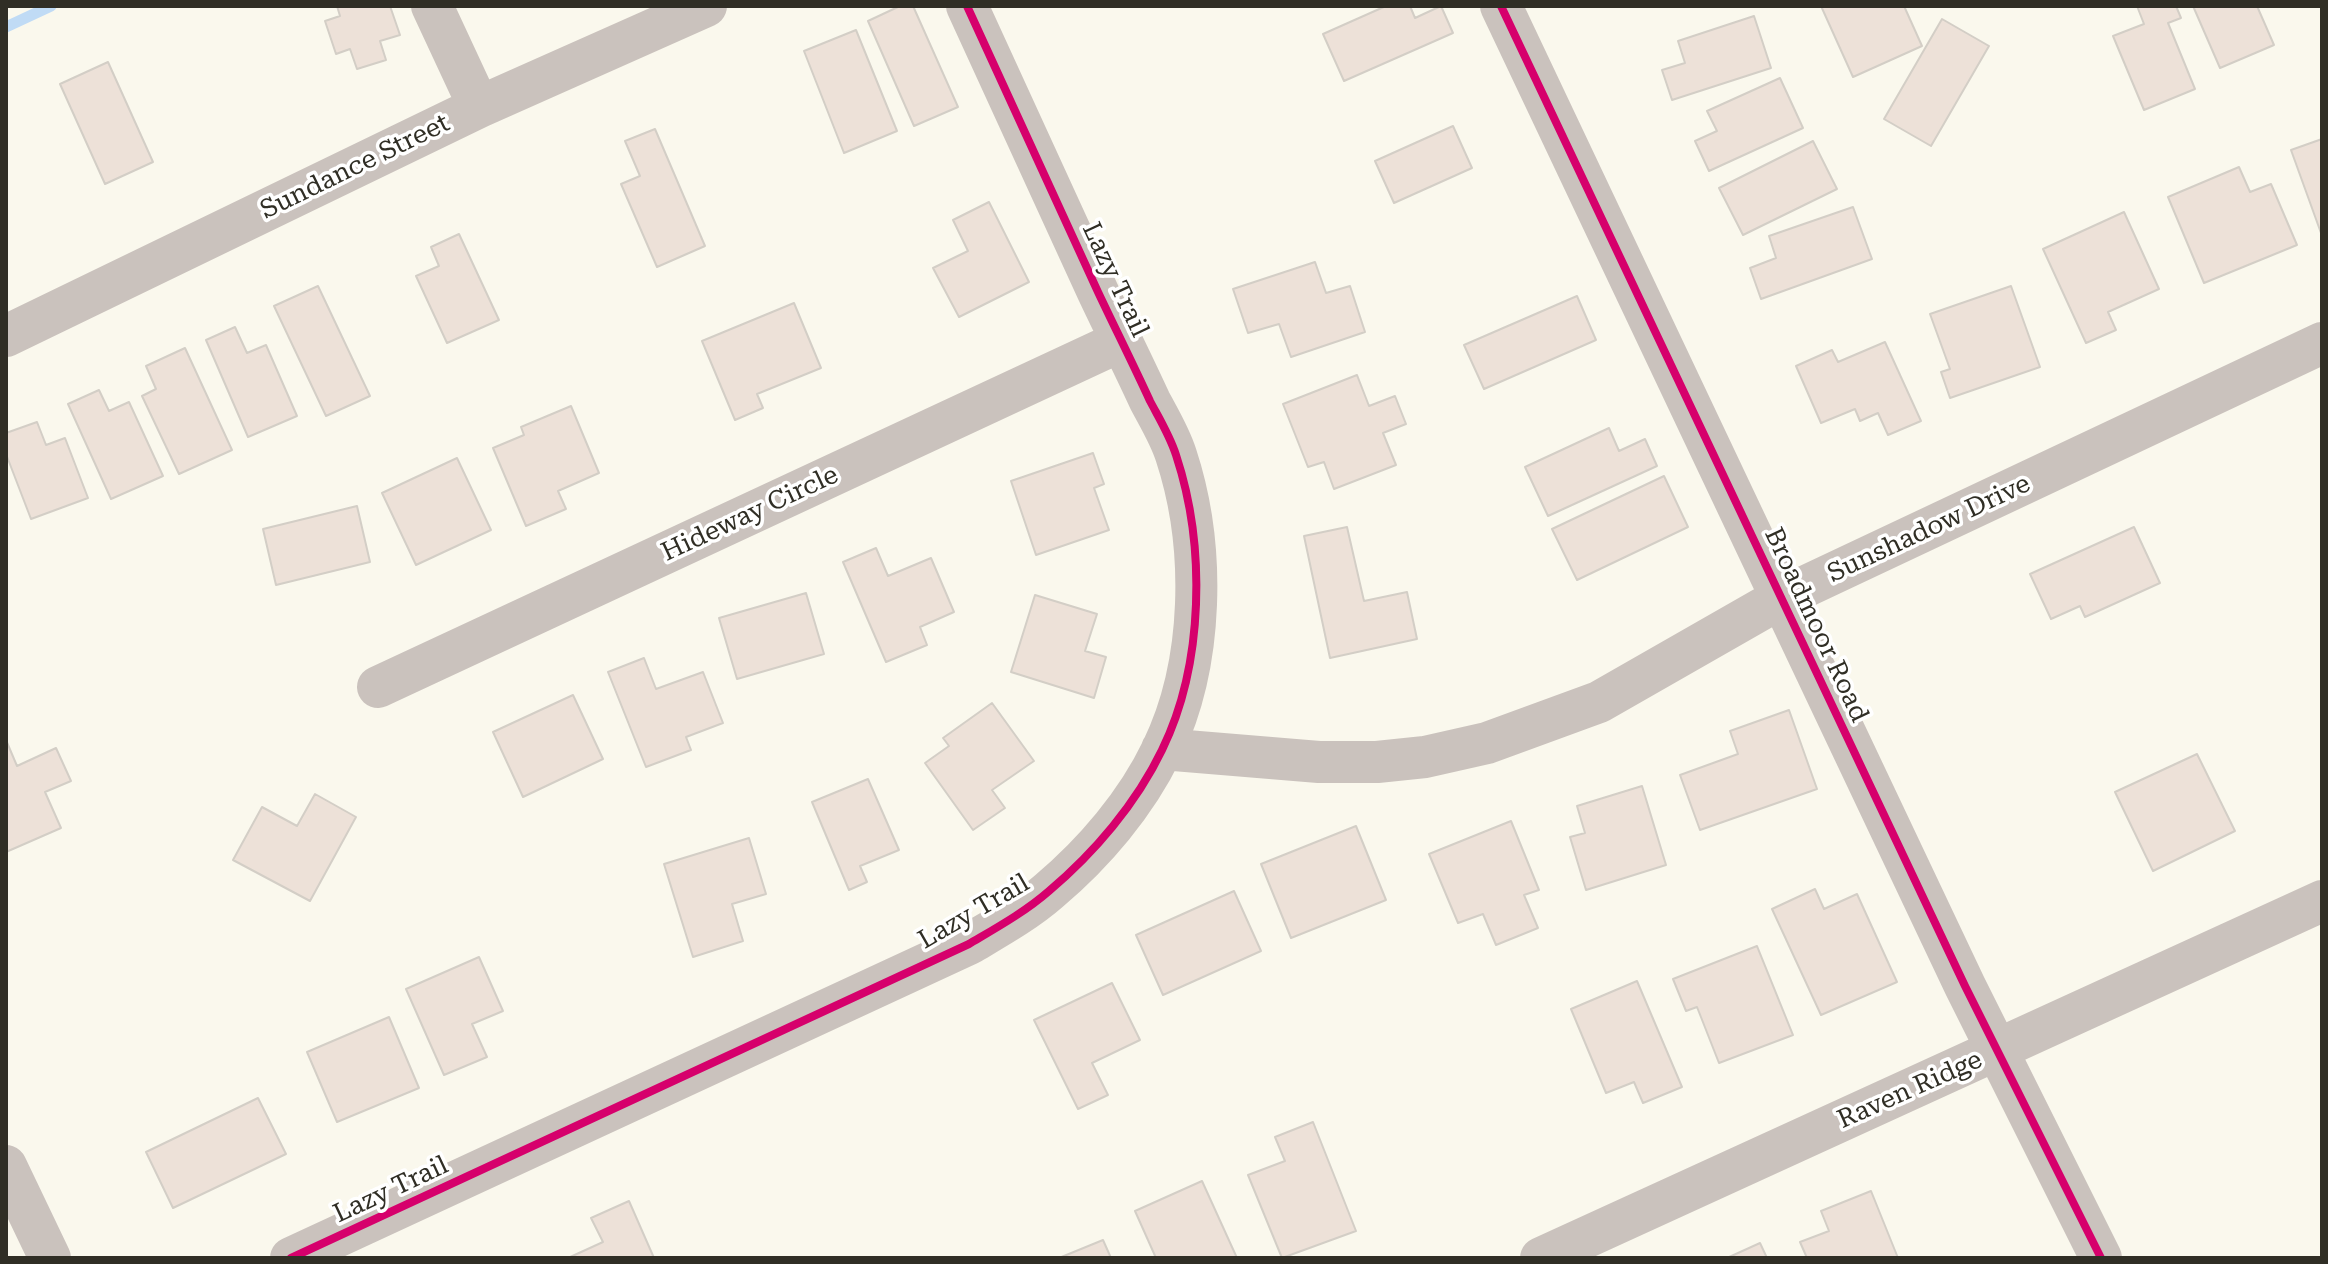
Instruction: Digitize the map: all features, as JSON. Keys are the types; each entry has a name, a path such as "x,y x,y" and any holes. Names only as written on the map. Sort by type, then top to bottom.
{"street":[{"path":"432,6 479,107"},
{"name":"Sundance Street","path":"6,336 479,107 706,6"},
{"name":"Lazy Trail","path":"291,1258 969,944 1012,919 1048,892 1086,857 1116,822 1162,749 1189,667 1196,603 1191,512 1175,452 967,6"},
{"name":"Broadmoor Road","path":"1501,6 1781,598 2101,1258"},
{"name":"Hideway Circle","path":"378,687 1121,341"},
{"name":"Sunshadow Drive","path":"1162,749 1319,762 1377,762 1425,757 1487,743 1599,702 1781,598 2322,343"},
{"name":"Raven Ridge","path":"1541,1258 2322,901"},
{"path":"6,1166 50,1258"}],"building":[{"path":"337,6 390,6 400,35 380,41 386,60 357,69 350,49 336,54 325,21 340,16"},
{"path":"900,6 913,6 958,107 914,126 868,21"},
{"path":"1386,6 1410,6 1415,18 1441,6 1453,33 1344,81 1323,34"},
{"path":"1821,6 1904,6 1922,46 1853,77"},
{"path":"2137,6 2176,6 2181,18 2168,23 2195,89 2144,110 2113,36 2144,24"},
{"path":"2193,6 2257,6 2274,45 2220,68"},
{"path":"1754,16 1771,68 1672,100 1662,70 1685,63 1678,41"},
{"path":"1942,19 1989,46 1931,146 1884,119"},
{"path":"856,30 897,131 844,153 804,51"},
{"path":"108,62 153,162 105,184 60,84"},
{"path":"1780,78 1803,128 1709,171 1695,141 1717,131 1707,111"},
{"path":"1453,126 1472,168 1394,203 1375,161"},
{"path":"655,129 705,246 657,267 621,184 640,176 625,141"},
{"path":"2322,139 2322,233 2321,233 2291,150"},
{"path":"1813,141 1837,189 1743,235 1719,188"},
{"path":"2239,167 2250,192 2271,184 2297,245 2204,283 2168,197"},
{"path":"989,202 1029,282 959,317 933,268 968,251 953,220"},
{"path":"1853,207 1872,259 1761,299 1750,268 1776,258 1769,236"},
{"path":"2124,212 2159,289 2108,312 2116,330 2086,343 2043,249"},
{"path":"459,234 499,320 447,343 416,276 439,266 431,247"},
{"path":"1315,262 1326,293 1350,286 1365,332 1291,357 1279,324 1248,333 1233,289"},
{"path":"318,286 370,396 326,416 274,306"},
{"path":"2011,286 2040,367 1950,398 1941,372 1950,369 1930,314"},
{"path":"1577,296 1596,340 1484,389 1464,345"},
{"path":"794,303 821,368 757,394 763,408 735,420 702,341"},
{"path":"235,327 247,353 266,345 297,416 248,437 206,340"},
{"path":"1885,342 1921,421 1888,435 1878,413 1860,421 1855,409 1821,423 1796,366 1832,350 1838,362"},
{"path":"185,348 232,450 179,474 142,396 156,389 146,366"},
{"path":"1357,375 1369,406 1395,396 1406,424 1383,433 1396,465 1334,489 1324,462 1308,467 1283,404"},
{"path":"99,390 109,411 129,402 163,476 111,499 68,404"},
{"path":"571,406 599,473 558,491 566,509 526,526 493,448 524,435 521,427"},
{"path":"37,422 46,445 65,438 88,498 31,519 6,454 6,433"},
{"path":"1609,428 1619,451 1645,439 1657,466 1548,516 1525,467"},
{"path":"1093,453 1104,484 1094,488 1109,530 1036,555 1011,481"},
{"path":"457,458 491,530 416,565 382,493"},
{"path":"1664,476 1688,527 1577,580 1552,529"},
{"path":"357,506 370,562 276,585 263,529"},
{"path":"1347,527 1364,601 1407,592 1417,639 1330,658 1304,536"},
{"path":"2134,527 2160,583 2085,617 2080,606 2051,619 2030,574"},
{"path":"876,548 888,576 931,558 954,612 920,627 927,645 886,662 843,562"},
{"path":"806,593 824,654 737,679 719,618"},
{"path":"1035,595 1097,614 1085,651 1106,657 1094,698 1011,672"},
{"path":"644,658 656,689 703,672 723,723 686,737 691,750 646,767 608,672"},
{"path":"573,695 603,759 523,797 493,732"},
{"path":"992,703 1034,761 992,790 1005,808 973,830 925,763 949,746 943,738"},
{"path":"1789,710 1817,789 1700,830 1680,775 1738,754 1730,731"},
{"path":"6,740 17,766 56,748 71,781 45,792 61,828 6,852"},
{"path":"2197,754 2235,831 2153,871 2115,792"},
{"path":"868,779 899,850 860,866 867,882 849,890 812,802"},
{"path":"1642,786 1666,865 1586,890 1570,837 1585,833 1577,806"},
{"path":"315,794 356,817 310,901 233,860 262,807 297,826"},
{"path":"1511,821 1539,890 1524,895 1538,928 1496,945 1483,914 1458,923 1429,854"},
{"path":"1356,826 1386,900 1291,938 1261,864"},
{"path":"749,838 766,894 732,904 743,941 693,957 664,864"},
{"path":"1815,889 1824,909 1857,894 1897,982 1821,1015 1772,909"},
{"path":"1234,891 1261,951 1163,995 1136,935"},
{"path":"1757,946 1793,1035 1719,1063 1697,1007 1686,1011 1673,979"},
{"path":"479,957 503,1011 472,1024 487,1057 444,1075 406,989"},
{"path":"1637,981 1682,1087 1643,1103 1634,1082 1606,1093 1571,1009"},
{"path":"1112,983 1140,1040 1092,1063 1108,1095 1078,1109 1034,1020"},
{"path":"389,1017 419,1088 337,1122 307,1052"},
{"path":"258,1098 286,1154 173,1208 146,1152"},
{"path":"1313,1122 1356,1231 1282,1258 1248,1175 1285,1161 1275,1137"},
{"path":"1202,1181 1237,1258 1156,1258 1135,1211"},
{"path":"1871,1191 1898,1258 1807,1258 1800,1242 1829,1231 1821,1211"},
{"path":"629,1201 654,1258 568,1258 603,1242 591,1218"},
{"path":"1103,1240 1111,1258 1059,1258"},
{"path":"1760,1243 1767,1258 1727,1258"}],"waterway":[{"path":"6,27 51,6"}],"cycle path":[{"path":"291,1258 969,944 1030,906 1066,876 1113,826 1152,770 1176,716 1193,643 1196,566 1186,490 1171,441 1098,292 967,6"},
{"path":"1501,6 1965,986 2101,1258"}]}
